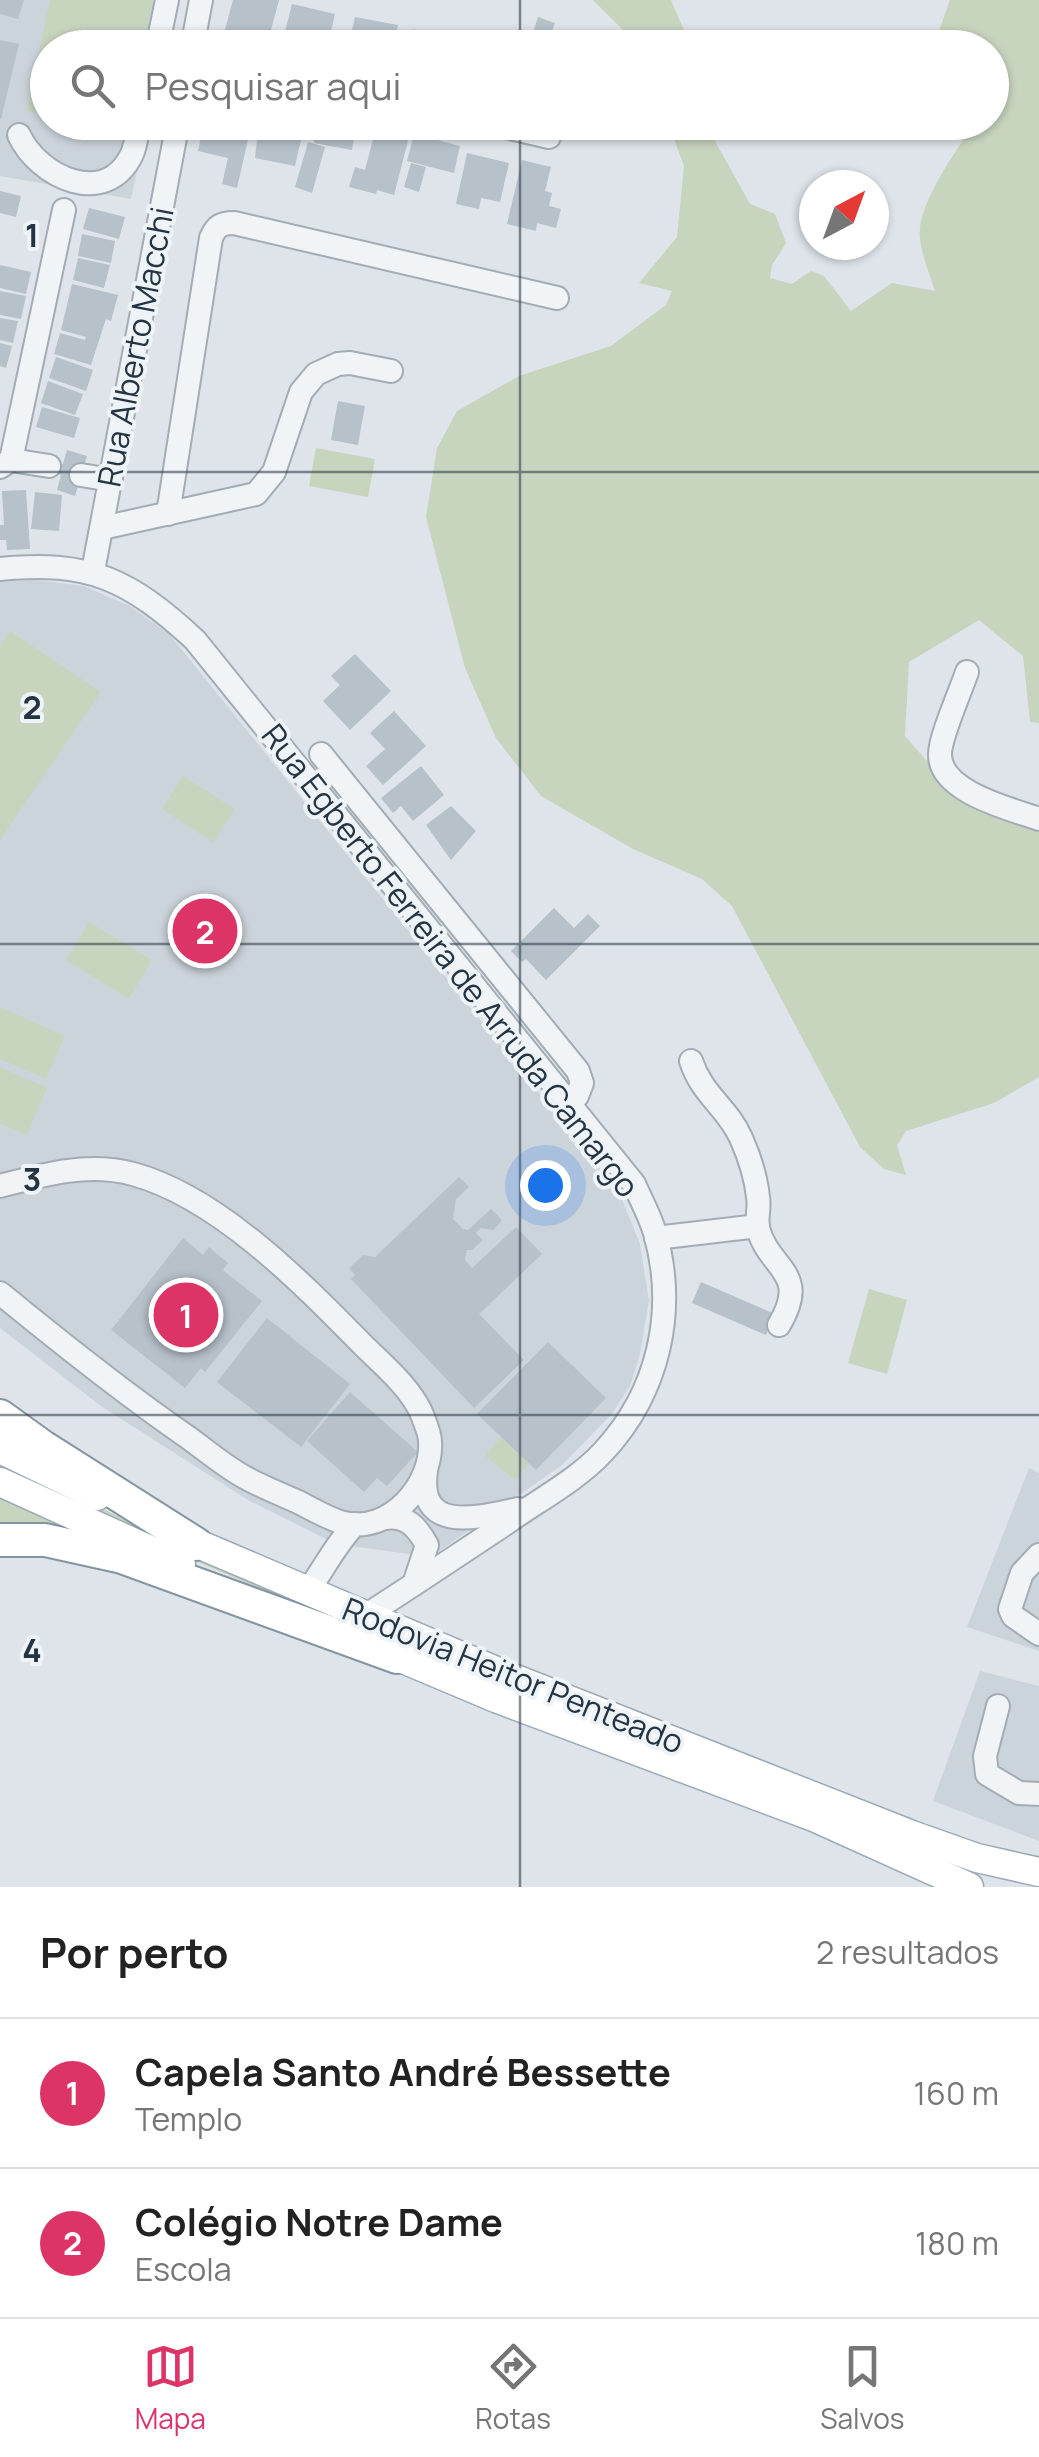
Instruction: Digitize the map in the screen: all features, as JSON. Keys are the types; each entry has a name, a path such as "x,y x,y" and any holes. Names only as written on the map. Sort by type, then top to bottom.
{"highway":[{"path":"0,1416 196,1544"},
{"path":"0,1540 45,1540 122,1557 397,1656"}],"main road":[{"name":"Rodovia Heitor Penteado","path":"0,1448 196,1544 508,1676 912,1835 977,1858 1039,1872"},
{"name":"Rodovia Heitor Penteado","path":"0,1482 498,1699 816,1818 969,1887"}],"street":[{"path":"161,30 167,0"},
{"path":"195,30 201,0"},
{"path":"19,135 28,154 46,169 62,179 85,183 116,174 132,155 136,140"},
{"name":"Rua Alberto Macchi","path":"92,571 175,140"},
{"path":"49,466 6,464 64,210"},
{"path":"168,514 211,238 224,223 557,298"},
{"path":"102,528 246,498 264,488 274,472 301,392 316,374 350,363 391,371"},
{"path":"81,475 111,480"},
{"name":"Rua Egberto Ferreira de Arruda Camargo","path":"0,569 52,566 92,571 123,584 160,607 195,640 634,1184 656,1238 665,1281 666,1314 646,1386 627,1424 600,1454 530,1506 365,1616"},
{"path":"967,672 940,754 945,770 966,792 1039,819"},
{"path":"321,754 578,1071 582,1083 569,1104"},
{"path":"691,1061 703,1090 742,1138 759,1199 758,1226 788,1280 791,1297 779,1326"},
{"path":"0,1186 64,1170 95,1168 134,1174 168,1188 227,1224 283,1266 403,1384 420,1411 430,1440 424,1489 429,1503 441,1514 474,1517 530,1506"},
{"path":"656,1238 758,1226"},
{"path":"0,1293 116,1387 246,1478 342,1522 368,1526 385,1518 402,1506 426,1468"},
{"path":"385,1518 397,1516 409,1522 427,1546 414,1585"},
{"path":"306,1592 329,1563 336,1544 355,1524"},
{"path":"1039,1555 1022,1573 1010,1609 1039,1634"},
{"path":"998,1706 985,1756 987,1774 1019,1792 1039,1794"}],"shaded area":[{"path":"0,0 173,0 167,30 30,30 30,140 143,140 131,199 0,176"},
{"path":"36,580 84,586 130,606 170,635 619,1192 640,1244 649,1301 630,1386 611,1415 562,1465 431,1557 336,1544 248,1500 101,1406 0,1328 0,582"},
{"path":"1029,1468 1039,1473 1039,1651 967,1627"},
{"path":"980,1671 1039,1686 1039,1841 933,1801"}],"green space":[{"path":"50,0 153,0 147,30 44,30"},
{"path":"593,0 671,0 684,30 623,30"},
{"path":"950,0 1039,0 1039,723 1030,722 1023,656 979,620 909,662 905,736 938,774 1039,830 1039,1077 994,1103 906,1131 897,1145 906,1175 884,1169 860,1147 732,906 702,879 633,849 541,796 496,738 465,668 426,517 437,448 457,411 519,376 611,346 666,305 672,291 639,283 677,237 684,166 674,140 714,140 750,204 775,214 786,243 772,265 770,278 792,284 811,271 824,276 851,311 892,283 935,291 921,244 920,228 927,203 964,140 1009,140 1009,30 939,30"},
{"path":"316,448 375,459 368,497 309,486"},
{"path":"10,631 101,692 0,840 0,646"},
{"path":"183,776 235,809 213,842 162,809"},
{"path":"89,922 152,960 129,999 66,960"},
{"path":"0,1007 65,1036 46,1079 0,1059"},
{"path":"0,1067 47,1088 27,1135 0,1124"},
{"path":"869,1289 907,1300 887,1374 848,1363"},
{"path":"553,1376 582,1401 515,1480 485,1456"},
{"path":"0,1458 152,1533 323,1609 321,1615 205,1565 0,1467"},
{"path":"0,1496 75,1530 0,1531"}],"building":[{"path":"0,0 24,0 18,19 0,14"},
{"path":"233,0 279,0 271,30 225,30"},
{"path":"292,4 335,14 331,30 286,30"},
{"path":"355,17 398,25 397,30 352,30"},
{"path":"538,17 555,23 552,30 534,30"},
{"path":"0,40 19,44 1,119 0,119"},
{"path":"200,140 248,140 237,188 222,184 228,158 198,151"},
{"path":"257,140 301,140 295,166 255,158"},
{"path":"314,140 354,140 352,150 314,143"},
{"path":"373,140 408,140 394,195 349,187 355,167 365,170"},
{"path":"412,140 437,140 460,146 454,173 407,161"},
{"path":"308,142 325,147 312,193 295,187"},
{"path":"467,153 509,163 500,202 481,198 479,209 456,204"},
{"path":"522,160 551,167 545,191 552,193 549,206 561,209 556,228 537,223 536,231 507,224"},
{"path":"411,163 426,167 419,192 404,187"},
{"path":"0,191 21,196 16,217 0,213"},
{"path":"89,208 125,217 119,239 83,229"},
{"path":"82,234 115,241 111,263 78,256"},
{"path":"78,258 110,265 104,288 73,280"},
{"path":"0,265 31,272 26,294 0,288"},
{"path":"72,284 118,295 91,365 54,354 60,333 85,340 86,337 61,330"},
{"path":"0,291 26,296 21,319 0,315"},
{"path":"0,318 18,321 13,343 0,340"},
{"path":"0,343 12,346 6,368 0,366"},
{"path":"56,357 93,370 86,391 49,378"},
{"path":"48,381 83,394 75,415 41,403"},
{"path":"338,401 365,406 358,445 331,440"},
{"path":"42,407 80,418 74,438 36,427"},
{"path":"67,450 87,456 75,496 57,490 61,475 47,472 51,461 63,464"},
{"path":"26,490 30,549 7,550 6,540 0,540 0,525 4,525 2,491"},
{"path":"35,492 62,495 59,531 31,529"},
{"path":"355,654 391,691 350,730 323,701 340,685 331,676"},
{"path":"394,711 426,746 383,785 366,766 385,749 370,733"},
{"path":"421,766 444,795 413,821 401,806 393,813 381,798"},
{"path":"451,806 476,831 451,860 426,825"},
{"path":"554,908 574,928 588,914 600,926 546,980 526,959 522,962 511,951"},
{"path":"459,1177 469,1187 456,1199 453,1219 463,1229 468,1230 491,1209 502,1220 494,1230 481,1228 476,1233 483,1240 467,1250 465,1260 472,1268 516,1227 542,1254 479,1314 524,1360 474,1408 351,1279 355,1275 349,1268 363,1255 375,1257"},
{"path":"183,1238 203,1255 209,1247 228,1263 223,1270 262,1301 205,1372 201,1368 185,1388 111,1330"},
{"path":"701,1282 775,1314 766,1335 692,1303"},
{"path":"267,1318 350,1384 301,1447 217,1382"},
{"path":"548,1342 606,1398 536,1470 477,1414"},
{"path":"350,1392 418,1452 387,1486 377,1478 364,1492 307,1441"}],"place":[{"name":"Colégio Notre Dame","path":"205,931"},
{"name":"Capela Santo André Bessette","path":"186,1315"}]}
